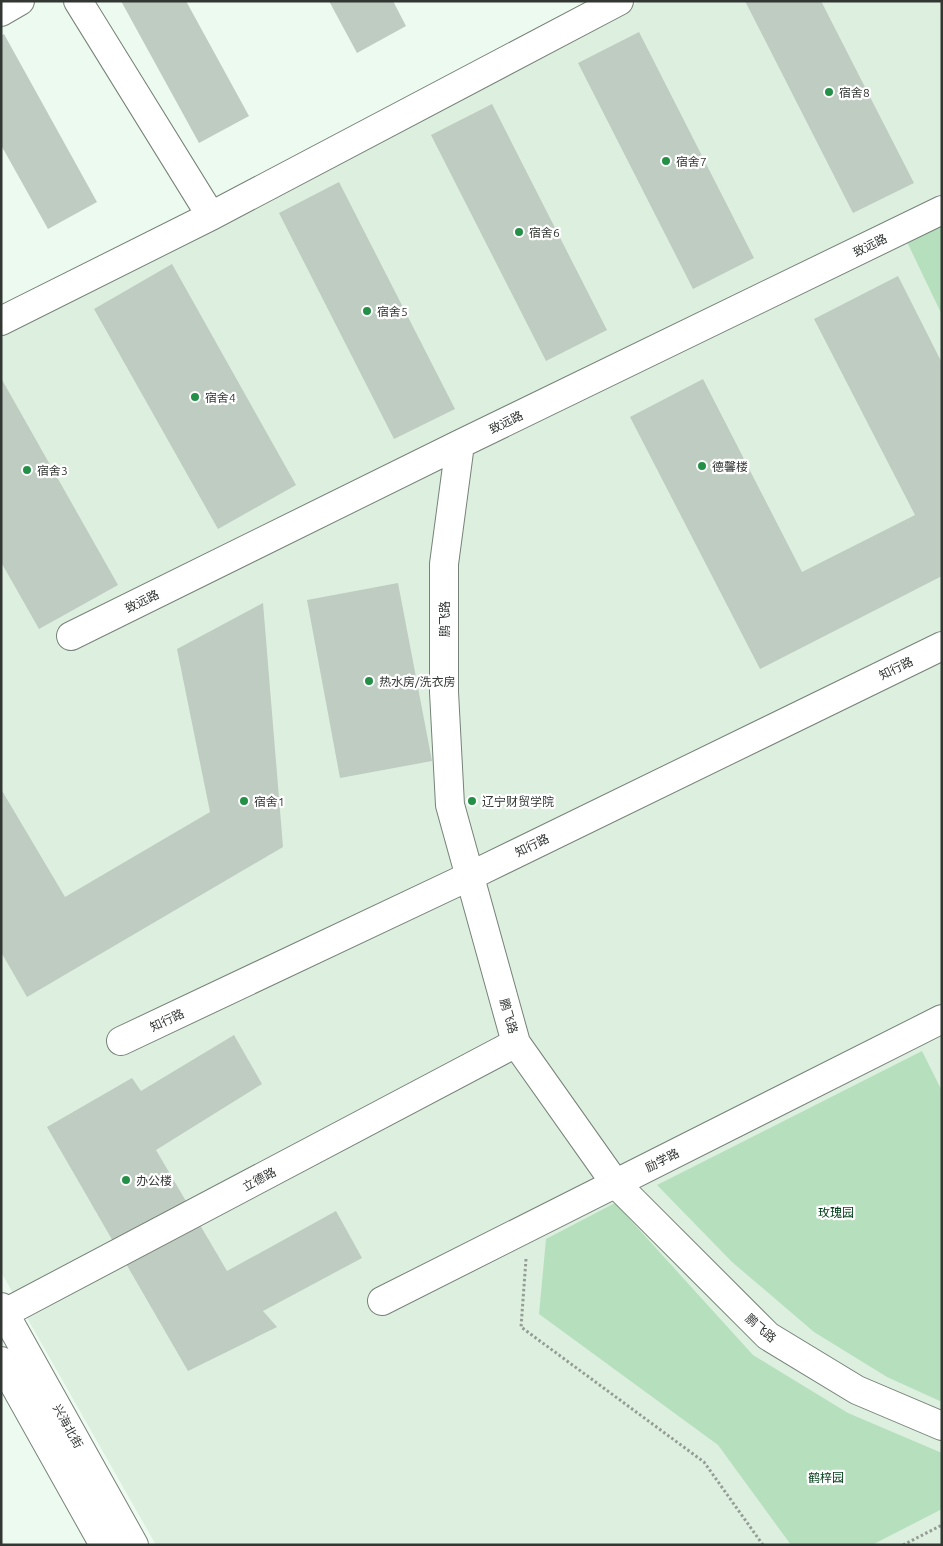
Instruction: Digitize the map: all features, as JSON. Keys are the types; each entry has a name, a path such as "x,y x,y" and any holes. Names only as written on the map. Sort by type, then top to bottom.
{"street":[{"path":"1,12 20,1"},
{"path":"78,1 211,216"},
{"path":"1,321 211,216 619,1"},
{"name":"致远路","path":"71,636 460,444 942,210"},
{"name":"鹏飞路","path":"460,444 444,564 444,692 450,805 516,1042 615,1183 768,1336 857,1390 942,1426"},
{"name":"知行路","path":"121,1042 470,876 942,646"},
{"name":"励学路","path":"382,1301 942,1019"},
{"name":"立德路","path":"2,1312 516,1042"},
{"name":"兴海北街","path":"2,1312 134,1545"},
{"path":"1,1361 104,1545"}],"path":[{"path":"529,1227 521,1327 704,1462 763,1545"},
{"path":"903,1545 942,1525"}],"shaded area":[{"name":"辽宁财贸学院","path":"641,1 942,1 942,1545 156,1545 1,1272 1,329"}],"green space":[{"path":"942,224 942,315 907,242"},
{"name":"玫瑰园","path":"922,1051 942,1091 942,1402 887,1377 814,1332 732,1262 657,1185"},
{"name":"鹤梓园","path":"615,1203 753,1355 848,1413 942,1453 942,1509 872,1545 791,1545 718,1445 539,1314 546,1239"}],"building":[{"path":"121,1 186,1 249,116 199,143"},
{"path":"329,1 393,1 406,26 357,53"},
{"name":"宿舍8","path":"745,1 821,1 914,183 853,213"},
{"name":"宿舍7","path":"639,32 754,258 693,289 578,63"},
{"path":"4,34 97,202 48,229 1,145 1,36"},
{"name":"宿舍6","path":"492,104 607,330 546,361 431,135"},
{"name":"宿舍5","path":"339,182 455,409 394,439 279,213"},
{"name":"宿舍4","path":"172,264 296,485 218,529 94,309"},
{"name":"德馨楼","path":"898,276 942,363 942,576 760,669 630,417 703,379 802,572 915,515 814,319"},
{"name":"宿舍3","path":"1,378 118,585 39,629 1,562"},
{"name":"热水房/洗衣房","path":"398,583 432,761 340,778 307,600"},
{"name":"宿舍1","path":"263,603 283,847 27,997 1,952 1,789 65,897 210,812 177,649"},
{"name":"办公楼","path":"234,1035 262,1084 156,1150 227,1271 336,1211 362,1258 263,1311 277,1327 188,1371 47,1127 132,1078 141,1091"}],"place":[{"name":"宿舍8","path":"829,92"},
{"name":"宿舍7","path":"666,161"},
{"name":"宿舍6","path":"519,232"},
{"name":"宿舍5","path":"367,311"},
{"name":"宿舍4","path":"195,397"},
{"name":"德馨楼","path":"702,466"},
{"name":"宿舍3","path":"27,470"},
{"name":"热水房/洗衣房","path":"369,681"},
{"name":"宿舍1","path":"244,801"},
{"name":"辽宁财贸学院","path":"472,801"},
{"name":"办公楼","path":"126,1180"}]}
